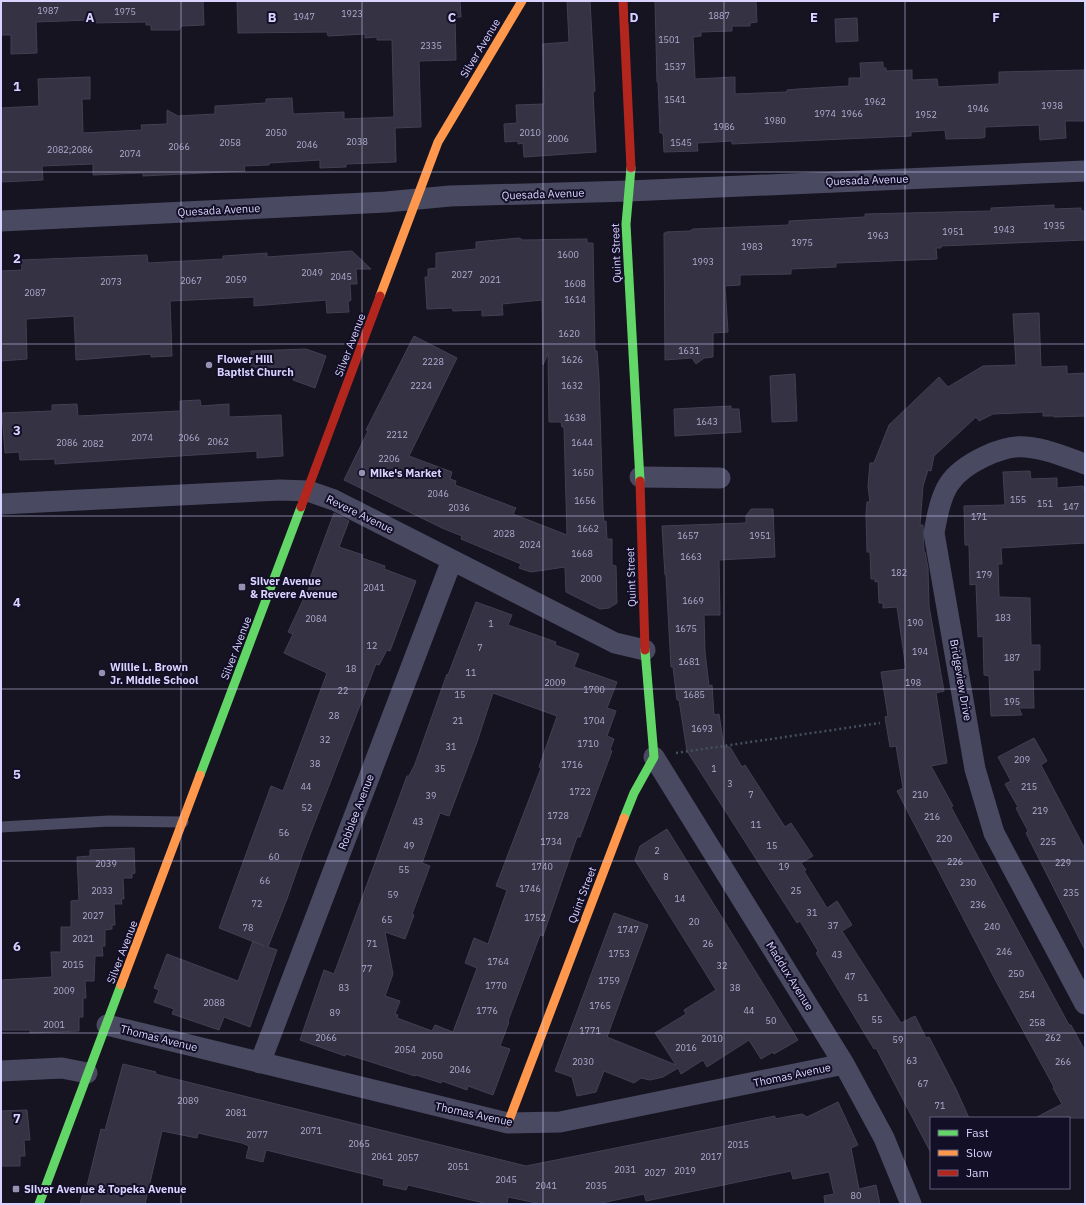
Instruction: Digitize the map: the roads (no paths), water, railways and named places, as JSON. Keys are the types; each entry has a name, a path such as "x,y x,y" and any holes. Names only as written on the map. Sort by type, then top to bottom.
{"street":[{"name":"Silver Avenue","path":"39,1204 438,142 522,1"},
{"name":"Quint Street","path":"508,1124 634,793 654,756 645,650 640,477 626,224 631,162 622,1"},
{"name":"Quesada Avenue","path":"1,221 386,202 418,198 629,191 1085,171"},
{"name":"Bridgeview Drive","path":"1085,464 1057,453 1025,446 994,452 972,463 949,484 939,507 934,533 975,769 994,833 1085,1004"},
{"path":"640,477 720,478"},
{"name":"Revere Avenue","path":"1,504 280,490 308,491 334,500 615,643 645,650"},
{"name":"Robblee Avenue","path":"260,1063 452,560"},
{"name":"Maddux Avenue","path":"654,756 844,1064 884,1138 911,1204"},
{"name":"Thomas Avenue","path":"107,1024 508,1124 560,1122 844,1064"},
{"path":"1,1071 62,1068 87,1073"}],"lane":[{"path":"1,827 109,821 183,822"}],"place":[{"name":"Flower Hill Baptist Church","path":"209,365"},
{"name":"Mike's Market","path":"362,473"},
{"name":"Silver Avenue & Revere Avenue","path":"242,587"},
{"name":"Willie L. Brown Jr. Middle School","path":"102,673"},
{"name":"Silver Avenue & Topeka Avenue","path":"16,1189"}]}
